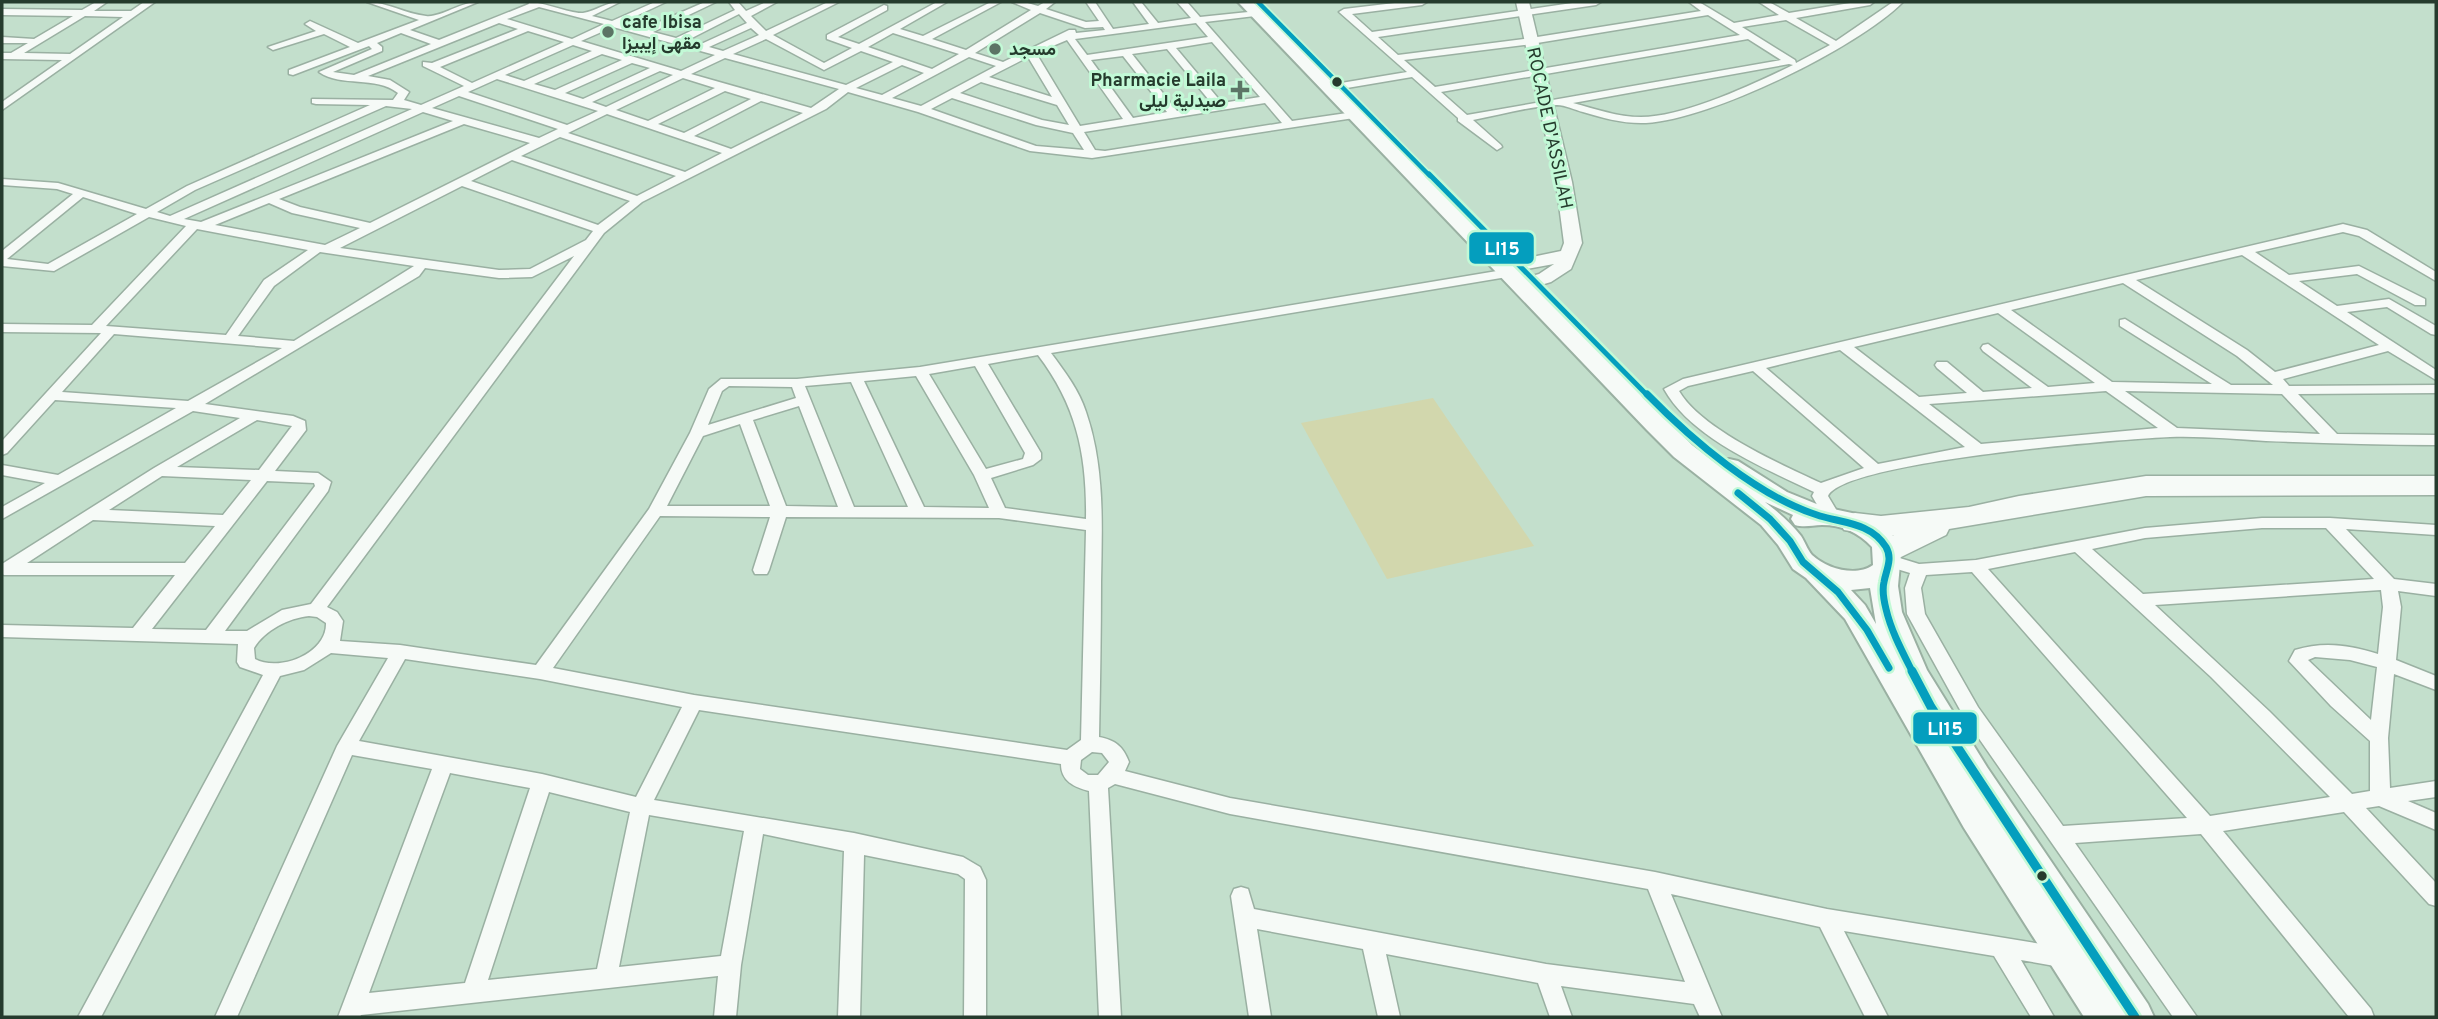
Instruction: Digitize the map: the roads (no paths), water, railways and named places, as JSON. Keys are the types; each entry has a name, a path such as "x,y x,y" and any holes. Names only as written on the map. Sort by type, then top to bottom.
{"highway":[{"path":"1888,560 1933,529 1969,517 2019,506 2146,486 2436,486"},
{"path":"1832,511 1895,525 1969,517"}],"main road":[{"path":"1252,5 1341,86 1683,451 1749,501 1790,541"},
{"path":"1252,5 1354,115 1518,274 1708,451 1778,498 1832,511 1870,530 1888,560 1883,584 1886,610 1901,650 1931,707 2081,960 2105,1017"},
{"path":"1832,511 1804,519 1795,525 1790,532 1794,551 1855,612 1976,818 2081,960 2135,1017"},
{"path":"1816,571 1832,577 1864,581 1877,577 1888,560"}],"street":[{"path":"46,13 66,2"},
{"path":"14,56 102,2"},
{"path":"2,107 150,2"},
{"path":"370,2 429,20"},
{"path":"440,2 460,7"},
{"path":"293,72 474,2"},
{"path":"556,9 573,2"},
{"path":"583,16 616,2"},
{"path":"171,220 662,2"},
{"path":"643,33 712,2"},
{"path":"676,42 773,2"},
{"path":"229,340 269,283 322,249 835,2"},
{"path":"865,2 886,6"},
{"path":"742,13 767,35 824,67 943,2"},
{"path":"923,40 998,2"},
{"path":"1016,2 1085,25 1109,29"},
{"path":"881,99 967,54 1051,2"},
{"path":"1091,2 1109,29"},
{"path":"1137,2 1156,27"},
{"path":"1182,2 1289,124"},
{"path":"1341,8 1422,2"},
{"path":"1370,35 1523,7 1596,2"},
{"path":"1693,2 1801,66"},
{"path":"1763,2 1838,46"},
{"path":"1734,26 1870,2"},
{"path":"352,79 411,57 535,3 922,110 1034,149 1092,155 1354,115"},
{"path":"1551,102 1613,116 1652,119 1721,99 1801,66 1838,46 1893,3"},
{"path":"922,110 1004,65 1066,38 1109,29 1156,27 1199,20 1252,5"},
{"path":"886,6 830,37 932,72"},
{"name":"ROCADE D'ASSILAH","path":"1518,274 1565,265 1573,238 1551,102 1538,71 1523,7"},
{"path":"1341,8 1462,119 1497,147"},
{"path":"2,12 133,14"},
{"path":"1397,58 1531,41 1709,12"},
{"path":"700,48 742,13"},
{"path":"906,13 917,16"},
{"path":"500,20 812,112"},
{"path":"310,24 356,46"},
{"path":"1066,38 1085,25"},
{"path":"432,67 528,28"},
{"path":"401,30 441,44"},
{"path":"892,30 1004,65"},
{"path":"273,47 325,32"},
{"path":"1433,90 1750,36"},
{"path":"1066,38 1086,58 1130,121"},
{"path":"2,40 30,40"},
{"path":"1086,58 1215,40"},
{"path":"2,260 50,268 191,188 392,102 404,92 388,81 352,79 324,72 379,48 368,42"},
{"path":"1170,46 1220,107"},
{"path":"525,84 600,51"},
{"path":"1031,52 1092,155"},
{"path":"1125,52 1173,113"},
{"path":"2,58 72,57"},
{"path":"411,57 473,87"},
{"path":"556,93 630,60"},
{"path":"1462,119 1790,61"},
{"path":"315,611 600,230 638,200 812,112 846,89 900,62"},
{"path":"584,102 658,68"},
{"path":"1341,86 1415,74"},
{"path":"497,76 584,102 730,152"},
{"path":"980,78 1060,103"},
{"path":"648,125 724,87"},
{"path":"460,93 684,175"},
{"path":"952,94 1040,123 1076,130 1269,99"},
{"path":"685,137 760,98"},
{"path":"316,101 392,102 428,108 540,142"},
{"path":"96,329 197,226 466,119"},
{"path":"512,156 638,200"},
{"path":"460,181 600,230"},
{"path":"2,182 58,186 83,191 197,226 322,249 499,274 532,273 591,243"},
{"path":"2,260 83,191"},
{"path":"269,199 306,213 370,227"},
{"path":"2436,277 2370,236 2347,228 1683,383 1674,386 1672,394 1695,416 1832,511 1845,478 1978,449 2174,432 2333,439 2436,440"},
{"path":"2244,251 2436,376"},
{"path":"2,513 297,345 415,273 422,264"},
{"path":"2287,279 2359,270 2420,302"},
{"path":"540,672 656,512 720,386 737,381 797,383 920,371 1518,274"},
{"path":"2125,279 2224,340 2273,377 2333,439"},
{"path":"2335,310 2389,303 2436,301"},
{"path":"2389,303 2436,331"},
{"path":"2003,310 2174,432"},
{"path":"2125,323 2227,388"},
{"path":"2,328 96,329 297,345"},
{"path":"2,450 111,330"},
{"path":"2273,377 2390,345"},
{"path":"1845,346 1978,449"},
{"path":"1987,348 2043,389"},
{"path":"1041,351 1066,384 1083,425 1094,507 1090,744"},
{"path":"980,362 1033,453 1028,462 982,475"},
{"path":"1942,365 1978,395"},
{"path":"1757,367 1875,470"},
{"path":"920,371 982,475 999,513"},
{"path":"856,378 919,513"},
{"path":"797,383 848,511"},
{"path":"1918,401 2043,389 2110,386 2286,390 2436,389"},
{"path":"52,396 190,405 300,424 299,430 264,478 137,635"},
{"path":"696,433 803,400"},
{"path":"4,569 159,471 255,415"},
{"path":"745,418 780,511 761,570"},
{"path":"2,470 58,480"},
{"path":"159,471 264,478 318,478 323,482 323,487 211,637"},
{"path":"656,512 999,513 1094,526"},
{"path":"91,514 228,521"},
{"path":"1888,560 1919,570 1976,566 2184,528 2330,523 2436,530"},
{"path":"2330,523 2389,584 2392,607 2379,738 2381,798"},
{"path":"2078,546 2140,600 2351,802 2436,897"},
{"path":"1976,566 2206,825 2363,1017"},
{"path":"4,569 189,569"},
{"path":"1919,570 1913,588 1916,614 1971,712 2186,1017"},
{"path":"2140,600 2389,584 2436,590"},
{"path":"315,611 326,613 336,626 334,636 326,646 303,663 274,671 262,671 246,663 245,647 251,638 281,618 315,611"},
{"path":"2,631 251,638"},
{"path":"326,646 400,652 540,672 694,702 1071,758"},
{"path":"2379,738 2337,701 2298,661 2301,656 2320,650 2339,652 2387,665 2436,683"},
{"path":"226,1017 346,746 400,652"},
{"path":"89,1017 274,671"},
{"path":"606,978 641,806 694,702"},
{"path":"1110,1017 1106,780 1119,762 1113,750 1107,746 1090,744 1075,752 1069,765 1075,778 1082,782 1106,780 1230,806 1655,881 1826,919 2081,960"},
{"path":"346,746 542,782 641,806 854,842 963,866 973,873 976,880 975,1017"},
{"path":"443,765 351,1011 473,992 730,965"},
{"path":"473,992 542,782"},
{"path":"2060,835 2206,825 2436,789"},
{"path":"2381,798 2436,822"},
{"path":"725,1017 730,965 755,824"},
{"path":"849,1017 854,842"},
{"path":"1655,881 1711,1017"},
{"path":"1260,1017 1243,907 1372,941 1546,974 1701,994"},
{"path":"1826,919 1877,1017"},
{"path":"1372,941 1389,1017"},
{"path":"2001,948 2043,1017"},
{"path":"1546,974 1561,1017"}],"place":[{"name":"cafe Ibisa مقهى إيبيزا","path":"608,32"},
{"name":"مسجد","path":"995,49"},
{"name":"Pharmacie Laila صيدلية ليلى","path":"1240,90"}]}
